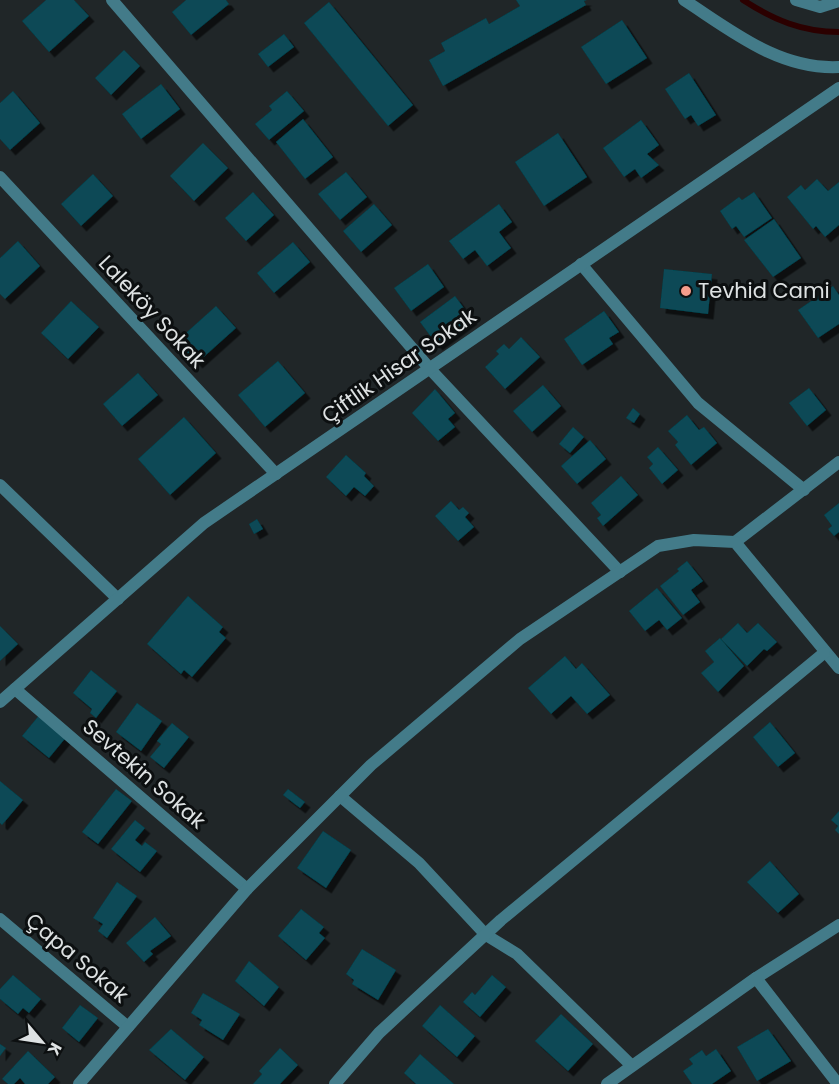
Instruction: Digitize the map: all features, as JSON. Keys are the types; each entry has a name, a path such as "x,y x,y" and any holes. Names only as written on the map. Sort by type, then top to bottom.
{"street":[{"path":"112,0 430,369 620,572"},
{"path":"684,0 770,55 818,68 839,67"},
{"path":"796,0 820,7 839,1"},
{"name":"Çiftlik Hisar Sokak","path":"0,702 204,523 839,88"},
{"name":"Laleköy Sokak","path":"0,177 276,474"},
{"path":"581,264 698,403 804,490"},
{"path":"79,1084 247,889 371,765 520,639 658,546 694,540 735,542 839,462"},
{"path":"0,485 118,599"},
{"path":"735,542 824,653 839,668"},
{"path":"335,1084 379,1033 486,935 824,653"},
{"name":"Sevtekin Sokak","path":"15,689 247,889"},
{"path":"340,796 419,863 486,935 517,954 631,1065"},
{"name":"Çapa Sokak","path":"0,919 128,1027"},
{"path":"606,1084 756,978 839,925"},
{"path":"756,978 838,1084"}],"building":[{"path":"46,0 74,0 89,16 49,52 22,21"},
{"path":"186,0 226,0 229,4 191,35 172,12"},
{"path":"516,0 587,0 584,1 586,5 443,86 429,60 445,51 441,43 486,18 489,24 520,6"},
{"path":"329,2 413,105 388,126 304,23"},
{"path":"622,20 647,58 606,84 581,47"},
{"path":"284,34 294,47 268,67 258,54"},
{"path":"124,50 140,66 111,95 95,78"},
{"path":"689,73 716,115 698,126 691,115 685,119 665,89"},
{"path":"161,84 180,109 141,139 122,114"},
{"path":"13,91 40,123 10,150 0,139 0,103"},
{"path":"287,91 304,111 269,140 255,124 272,110 269,106"},
{"path":"303,119 333,157 305,179 276,142"},
{"path":"641,120 659,145 647,154 659,165 641,178 635,169 624,177 603,148"},
{"path":"558,133 587,177 544,206 515,162"},
{"path":"203,143 228,168 194,201 170,176"},
{"path":"346,172 367,197 340,220 318,194"},
{"path":"93,174 113,196 81,226 61,204"},
{"path":"817,179 828,191 839,182 839,225 825,237 816,226 813,229 787,197 801,185 805,190"},
{"path":"253,192 274,215 246,241 225,218"},
{"path":"754,192 772,218 744,237 736,226 732,229 720,211 739,197 742,200"},
{"path":"374,204 392,225 361,252 343,231"},
{"path":"499,204 512,222 499,232 511,248 487,266 475,250 463,259 449,241"},
{"path":"774,219 801,258 773,277 744,240"},
{"path":"18,241 40,266 5,299 0,294 0,258"},
{"path":"293,242 310,262 274,293 257,273"},
{"path":"428,264 444,287 411,311 394,288"},
{"name":"Tevhid Cami","path":"664,269 712,274 708,314 660,308"},
{"path":"833,286 839,295 839,324 818,338 798,310"},
{"path":"455,296 472,319 437,345 420,322"},
{"path":"71,301 99,327 68,359 41,333"},
{"path":"216,306 236,328 197,363 177,341"},
{"path":"604,311 619,332 609,338 613,344 582,365 564,339"},
{"path":"521,337 540,357 505,389 485,367 499,354 496,351 504,344 509,349"},
{"path":"278,361 305,393 265,427 238,395"},
{"path":"138,373 158,395 122,426 103,404"},
{"path":"543,385 561,406 532,432 513,411"},
{"path":"809,388 826,410 807,426 789,403"},
{"path":"435,389 455,413 448,419 455,427 438,441 412,413"},
{"path":"633,408 640,414 634,423 626,418"},
{"path":"687,415 699,430 704,427 717,443 691,465 675,445 678,442 668,431"},
{"path":"184,417 216,453 170,495 138,459"},
{"path":"573,427 584,437 570,453 559,444"},
{"path":"590,440 606,459 577,484 561,466"},
{"path":"658,447 678,470 662,484 649,468 653,464 647,457"},
{"path":"346,455 366,473 364,476 374,486 365,496 354,487 346,496 326,477"},
{"path":"621,476 638,495 603,526 597,518 601,515 591,503"},
{"path":"451,501 459,510 463,507 469,513 465,517 474,527 458,541 435,516"},
{"path":"839,503 839,532 834,536 828,529 832,526 824,515"},
{"path":"257,519 263,529 254,534 249,524"},
{"path":"687,561 703,581 691,590 700,602 683,615 660,586 679,571 677,569"},
{"path":"657,588 682,618 667,630 659,620 645,631 629,611"},
{"path":"188,596 223,627 219,632 226,638 192,677 184,670 181,674 147,644"},
{"path":"738,623 747,633 758,623 777,642 767,651 764,649 747,666 721,639"},
{"path":"0,626 18,644 0,661"},
{"path":"720,638 744,666 718,692 701,673 714,662 705,651"},
{"path":"565,656 576,669 582,663 610,695 587,714 571,696 551,714 528,688"},
{"path":"91,670 117,691 96,718 90,713 92,709 73,693"},
{"path":"137,703 162,721 141,751 116,732"},
{"path":"41,713 68,735 49,758 22,736"},
{"path":"770,722 795,753 778,767 753,737"},
{"path":"172,723 189,737 164,768 150,757 161,744 157,741"},
{"path":"0,781 23,800 2,825 0,823"},
{"path":"116,789 132,801 98,844 82,832"},
{"path":"288,789 305,802 300,808 283,795"},
{"path":"839,811 839,834 835,830 838,826 831,820"},
{"path":"135,820 145,828 135,840 142,846 145,842 157,851 140,872 111,849"},
{"path":"323,831 351,850 326,888 297,868"},
{"path":"770,861 799,894 778,913 747,882"},
{"path":"117,882 137,896 107,938 98,931 103,924 93,918"},
{"path":"301,909 324,927 319,933 325,938 306,960 278,936"},
{"path":"155,917 171,936 150,951 153,954 144,962 126,943"},
{"path":"362,949 396,970 378,1000 352,984 354,980 346,974"},
{"path":"249,961 279,987 264,1006 235,981"},
{"path":"13,975 41,999 29,1013 23,1008 18,1014 0,999 0,989"},
{"path":"492,975 506,987 480,1017 463,1002 472,992 475,995"},
{"path":"203,993 240,1014 223,1040 199,1025 202,1020 191,1013"},
{"path":"80,1005 98,1018 79,1042 62,1028"},
{"path":"440,1005 475,1036 457,1057 422,1026"},
{"path":"561,1014 593,1044 568,1071 535,1041"},
{"path":"171,1029 204,1057 185,1080 149,1050"},
{"path":"768,1029 791,1061 757,1081 737,1047"},
{"path":"0,1044 6,1048 0,1056"},
{"path":"280,1048 298,1065 280,1084 253,1084 262,1074 259,1071"},
{"path":"716,1049 731,1071 712,1084 692,1084 683,1071 693,1064 689,1059 702,1050 706,1056"},
{"path":"28,1051 55,1077 48,1084 25,1084 20,1078 14,1084 8,1084 2,1079"},
{"path":"420,1054 454,1084 416,1084 404,1073"}],"waterway":[{"path":"743,0 789,24 813,30 839,32"}],"place":[{"name":"Tevhid Cami","path":"686,291"}]}
